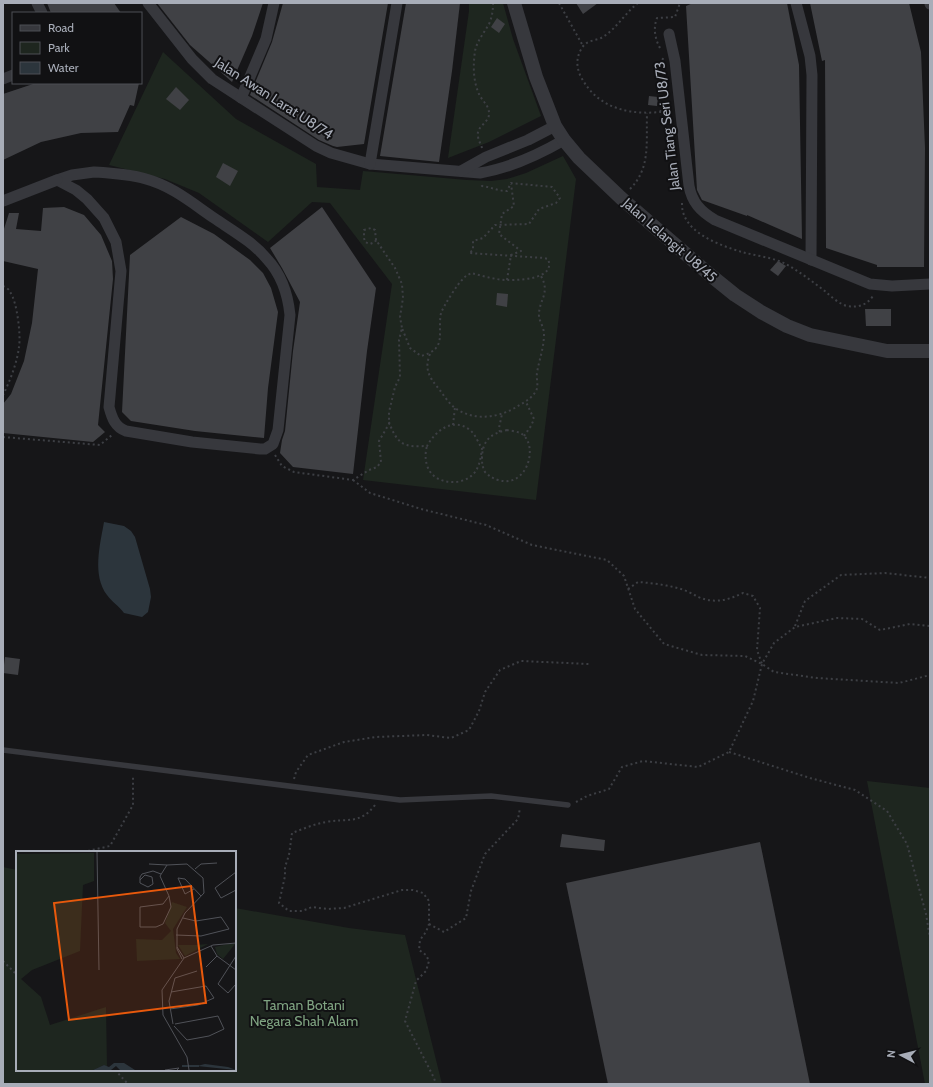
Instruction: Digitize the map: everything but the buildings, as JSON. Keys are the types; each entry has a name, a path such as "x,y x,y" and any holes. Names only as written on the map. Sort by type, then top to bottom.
{"street":[{"path":"37,3 42,12"},
{"name":"Jalan Awan Larat U8/74","path":"148,3 192,59 212,79 324,150 370,164 480,173 526,159 564,140"},
{"path":"241,98 266,40 272,19 274,3"},
{"path":"370,164 397,3"},
{"name":"Jalan Lelangit U8/45","path":"514,3 536,77 555,126 564,140 621,198 703,270 735,295 761,312 787,326 824,338 887,350 930,351"},
{"path":"796,3 810,56 812,75 811,260"},
{"name":"Jalan Tiang Seri U8/73","path":"669,34 675,61 689,186 693,201 697,207 715,220 862,281 877,285 892,286 930,284"},
{"path":"461,171 479,160 528,140 555,126"},
{"path":"3,201 57,180 72,175 94,172 121,174 146,179 171,188 252,244 268,260 283,284 289,302 290,315 278,430 273,444 260,449 192,442 126,431 120,429 116,425 109,407 121,271 116,242 104,218 87,199 76,190 57,180"}],"lane":[{"path":"3,750 400,800 491,796 522,801 568,805"}],"path":[{"path":"479,160 482,152 482,145 478,132 489,116 489,108 479,95 474,78 474,59 476,46 492,16 493,3"},
{"path":"559,3 583,46"},
{"path":"638,3 625,15 613,30 603,37 590,41 583,46 576,63 579,73 586,86 596,98 614,107 634,112 647,113 681,109"},
{"path":"621,198 635,184 644,166 646,153 647,113"},
{"path":"480,173 482,186 500,191 507,190 511,183"},
{"path":"511,183 552,187 560,198 556,202 539,209 529,224 495,225 483,238 473,241 473,250 469,252 490,255 548,258 550,263 549,269 545,274 540,275 528,278 507,280 471,273 463,278 443,307 440,324 441,334 439,345 430,354 427,362 428,370 432,381 450,403 460,411 478,416 496,416 526,402 537,390 537,376 544,332 539,318 545,292 545,285 540,275"},
{"path":"511,183 514,206 502,214 500,224 500,234 521,251 511,255"},
{"path":"376,240 370,244 366,242 364,238 364,230 371,228 375,230 376,240 395,268 402,284 403,298 400,317 402,328 410,348 421,356 430,354"},
{"path":"507,280 511,255"},
{"path":"3,286 10,292 15,304 19,328 19,346 7,387 3,395"},
{"path":"353,480 377,467 381,462 379,441 389,424 389,412 395,387 400,377 399,340 402,328"},
{"path":"524,436 534,419 526,402"},
{"path":"453,425 455,407"},
{"path":"500,432 499,428 502,414"},
{"path":"389,420 392,431 402,443 407,446 427,446"},
{"path":"3,437 100,446 113,434 116,425"},
{"path":"524,436 518,432 512,431 500,432 492,435 482,448 477,467 470,477 462,481 449,482 438,479 428,469 426,457 427,446 438,431 449,425 461,425 470,430 482,448 482,466 489,476 501,481 512,481 518,479 527,467 528,461 529,448 524,436"},
{"path":"273,444 275,454 282,466 294,472 353,480 370,493 421,509 486,525 532,545 607,560 624,576 635,609 664,644 702,656 744,656 762,664 774,672 817,678 899,683 930,675"},
{"path":"795,627 805,601 841,575 885,573 930,578"},
{"path":"628,589 638,582 656,583 683,589 700,597 719,602 743,593 753,596 760,608 757,650 762,664"},
{"path":"568,805 587,796 609,789 622,767 643,761 698,767 728,752 753,701 762,664 774,644 795,627 837,618 862,618 880,630 910,624 930,626"},
{"path":"292,786 296,772 308,755 344,742 376,737 426,735 451,738 469,730 479,711 485,692 500,670 521,661 589,664"},
{"path":"728,752 795,774 855,790 887,811 908,844 926,914 930,938"},
{"path":"88,851 110,846 133,805 133,766"},
{"path":"376,796 375,806 369,813 356,819 325,822 292,833 280,902 289,911 312,908 344,908 402,890 413,890 423,893 429,900 429,924 426,932 420,940 419,950 426,954 429,961 426,971 416,981 405,1021 436,1084"},
{"path":"429,924 444,932 466,918 471,890 485,854 518,819 522,801"},
{"path":"3,961 16,974"},
{"path":"116,1071 128,1084"}],"green space":[{"path":"469,3 503,3 513,39 541,116 489,142 448,158 469,11"},
{"path":"163,52 236,119 316,164 317,187 360,190 363,171 467,180 491,181 507,179 526,173 563,156 576,179 536,500 363,480 392,284 330,203 312,202 268,242 199,193 165,179 109,165"},
{"path":"867,781 930,788 930,1084 925,1084"},
{"name":"Taman Botani Negara Shah Alam","path":"3,867 16,870 16,1071 236,1071 236,908 349,928 405,935 442,1084 3,1084"}],"water":[{"path":"104,522 124,526 131,531 135,537 151,597 148,612 142,617 124,613 107,595 102,587 98,569 98,560"}]}
